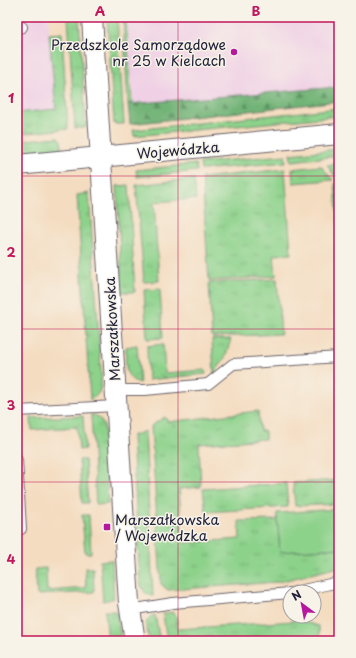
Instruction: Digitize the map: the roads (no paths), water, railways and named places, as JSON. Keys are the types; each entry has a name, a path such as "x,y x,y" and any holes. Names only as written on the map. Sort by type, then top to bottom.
{"street":[{"name":"Marszałkowska","path":"92,17 129,610 135,641"},
{"name":"Wojewódzka","path":"17,165 339,134"}],"lane":[{"path":"17,410 116,398 145,390 208,384 233,364 339,357"},
{"path":"17,460 21,529"},
{"path":"322,586 339,582"},
{"path":"129,610 173,603 282,594"}],"place":[{"name":"Przedszkole Samorządowe nr 25 w Kielcach","path":"234,52"},
{"name":"Marszałkowska / Wojewódzka","path":"107,527"}]}
